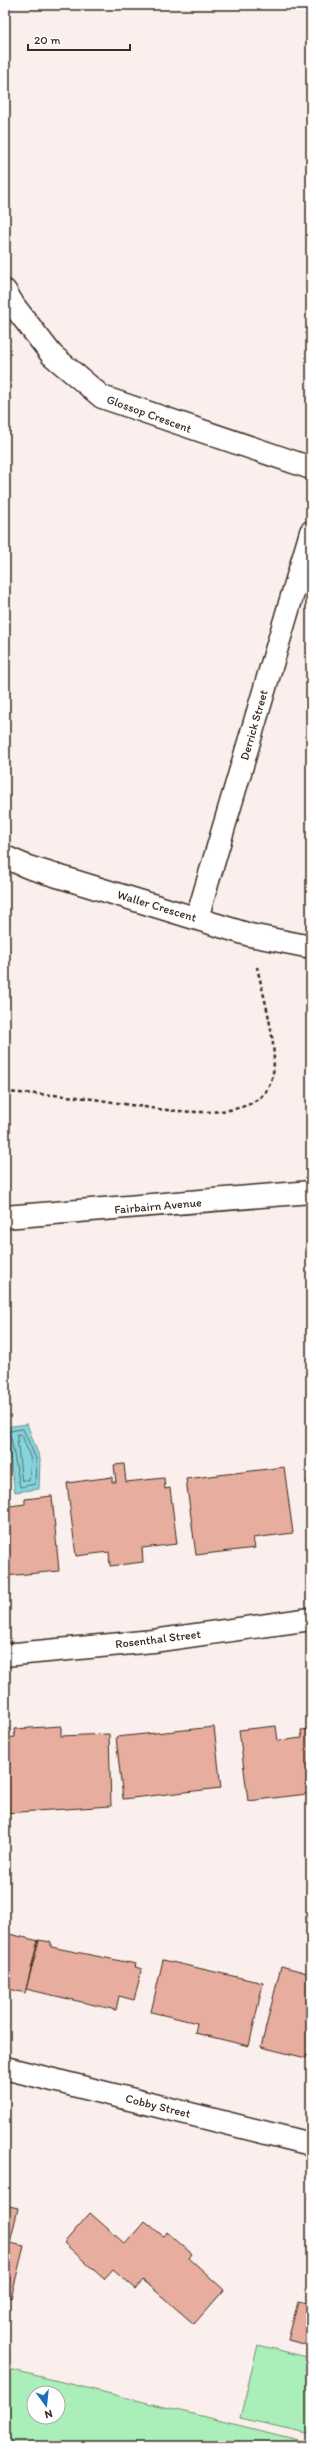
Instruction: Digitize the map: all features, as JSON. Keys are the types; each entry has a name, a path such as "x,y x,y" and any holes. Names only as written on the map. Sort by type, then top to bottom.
{"street":[{"name":"Glossop Crescent","path":"5,291 14,306 52,355 102,397 311,468"},
{"name":"Derrick Street","path":"197,918 311,532"},
{"name":"Waller Crescent","path":"5,857 28,867 250,935 311,947"},
{"name":"Fairbairn Avenue","path":"5,1216 311,1192"},
{"name":"Rosenthal Street","path":"5,1655 153,1641 311,1619"},
{"name":"Cobby Street","path":"5,2068 311,2144"}],"path":[{"path":"5,1092 93,1099 168,1112 207,1112 238,1107 259,1100 270,1086 274,1058 270,1026 250,935"}],"green space":[{"path":"258,2345 311,2358 311,2434 240,2418"},
{"path":"5,2368 311,2443 311,2446 5,2446"}],"water":[{"path":"27,1424 40,1459 39,1489 15,1492 5,1427"}],"building":[{"path":"124,1464 126,1482 164,1478 165,1489 170,1488 177,1544 142,1548 143,1562 110,1566 109,1552 76,1556 67,1483 112,1477 112,1482 116,1482 114,1465"},
{"path":"284,1467 293,1533 253,1538 255,1548 196,1555 186,1479"},
{"path":"307,1481 311,1481 311,1506"},
{"path":"52,1496 59,1571 5,1576 5,1501 9,1501 10,1506 25,1504 25,1499"},
{"path":"61,1726 61,1736 109,1734 111,1806 5,1813 5,1738 15,1737 14,1729"},
{"path":"276,1726 278,1741 302,1738 301,1730 311,1729 311,1813 309,1814 307,1794 248,1801 239,1730"},
{"path":"214,1727 221,1788 123,1799 116,1737"},
{"path":"5,1933 39,1941 25,1993 5,1988"},
{"path":"38,1940 51,1942 51,1947 136,1964 135,1967 142,1969 134,2000 119,1996 116,2010 26,1989"},
{"path":"163,1960 263,1983 249,2046 195,2033 197,2023 151,2012"},
{"path":"281,1966 311,1974 311,2055 307,2054 306,2058 261,2047"},
{"path":"5,2205 18,2208 10,2243 24,2246 11,2298 5,2296"},
{"path":"90,2213 125,2244 145,2221 163,2236 167,2232 192,2254 189,2258 224,2290 194,2324 143,2280 136,2289 113,2269 104,2279 64,2243"},
{"path":"298,2302 311,2305 311,2346 288,2340"}]}
